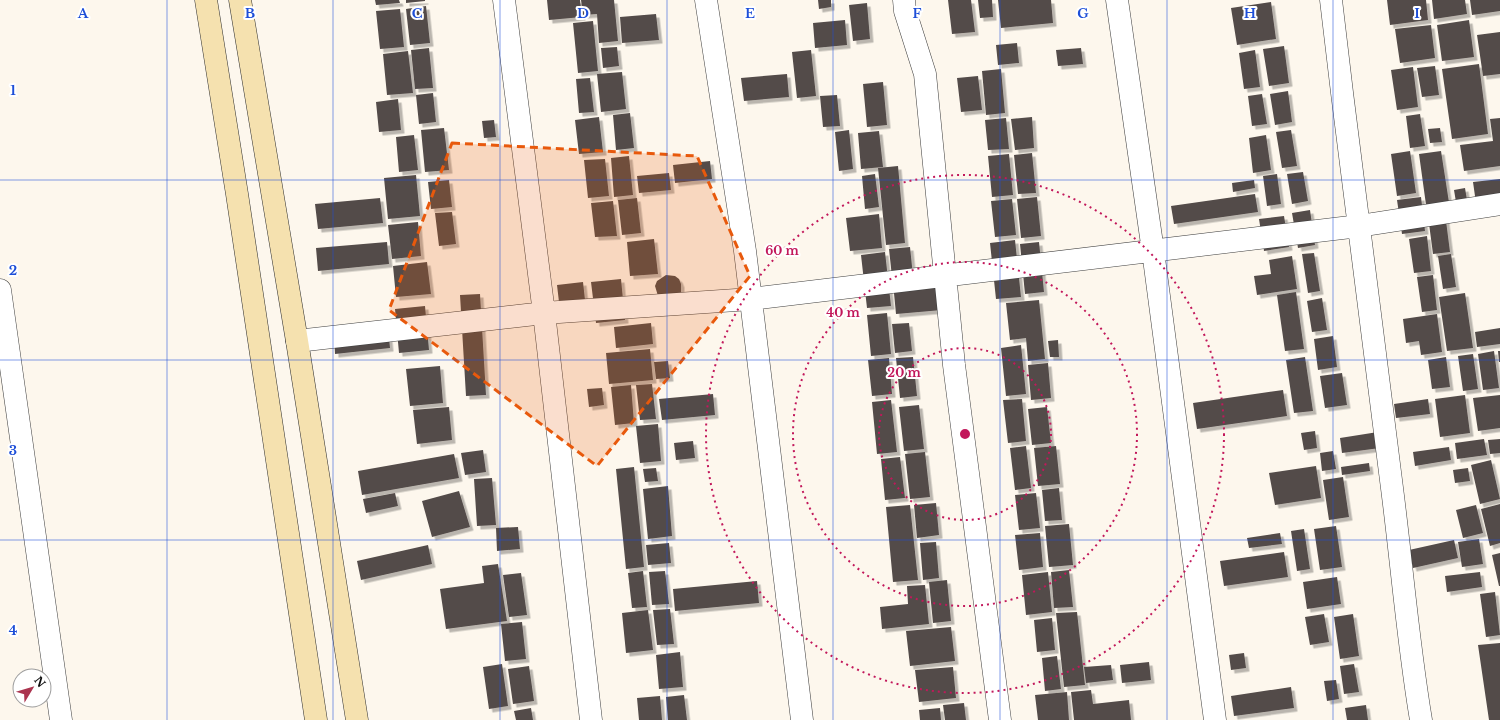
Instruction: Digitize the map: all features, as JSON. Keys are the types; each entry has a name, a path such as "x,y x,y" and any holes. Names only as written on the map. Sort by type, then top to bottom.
{"street":[{"path":"206,0 237,194 316,720"},
{"path":"240,0 358,720"},
{"path":"504,0 544,313 591,720"},
{"path":"706,0 751,299 802,720"},
{"path":"904,0 924,74 954,365 1000,720"},
{"path":"1117,0 1153,251 1215,720"},
{"path":"1332,0 1397,522 1411,663 1421,720"},
{"path":"297,341 544,313 751,299 1359,226 1500,204"},
{"path":"0,290 60,720"}],"highlighted area":[{"path":"452,143 697,156 750,276 597,466 389,310"}],"building":[{"path":"375,0 399,0 400,3 376,5"},
{"path":"406,0 425,0 425,1 406,3"},
{"path":"547,0 580,0 582,17 549,20"},
{"path":"581,0 614,0 618,41 599,43 597,14 583,15"},
{"path":"818,0 831,0 831,7 819,9"},
{"path":"948,0 971,0 975,32 952,34"},
{"path":"978,0 992,0 993,17 980,18"},
{"path":"998,0 1051,0 1053,23 1001,28"},
{"path":"1387,0 1426,0 1428,20 1390,25"},
{"path":"1432,0 1465,0 1467,14 1434,19"},
{"path":"1470,0 1500,0 1500,11 1472,15"},
{"path":"1271,2 1276,39 1237,45 1231,8"},
{"path":"867,3 870,39 853,41 849,5"},
{"path":"426,6 430,43 410,45 406,9"},
{"path":"400,9 404,47 380,49 376,11"},
{"path":"656,14 659,40 622,43 620,17"},
{"path":"845,20 847,45 815,48 813,23"},
{"path":"1469,20 1474,57 1442,61 1437,25"},
{"path":"593,21 598,71 578,73 573,23"},
{"path":"1431,25 1435,58 1400,63 1395,29"},
{"path":"1500,32 1500,74 1483,76 1477,35"},
{"path":"1017,43 1019,63 998,65 996,45"},
{"path":"1284,46 1289,83 1269,86 1263,49"},
{"path":"617,47 619,66 603,68 601,48"},
{"path":"429,48 433,88 415,89 411,50"},
{"path":"1081,48 1083,64 1058,66 1056,50"},
{"path":"811,50 816,96 797,98 792,52"},
{"path":"1255,50 1260,87 1244,89 1239,53"},
{"path":"408,51 413,93 387,95 383,54"},
{"path":"1479,64 1488,134 1452,139 1442,69"},
{"path":"1435,66 1439,95 1422,97 1417,68"},
{"path":"1413,67 1418,107 1397,110 1391,70"},
{"path":"1001,69 1005,113 986,115 982,71"},
{"path":"622,72 626,109 601,112 597,74"},
{"path":"787,74 789,97 744,101 741,78"},
{"path":"978,76 982,110 961,112 957,78"},
{"path":"590,78 594,112 579,113 576,79"},
{"path":"883,82 887,125 867,127 863,84"},
{"path":"1288,91 1292,122 1275,125 1270,94"},
{"path":"433,93 436,122 419,124 416,95"},
{"path":"1262,94 1267,124 1252,126 1248,96"},
{"path":"837,95 840,126 823,127 820,96"},
{"path":"398,99 401,130 379,132 376,102"},
{"path":"630,113 634,148 616,150 613,115"},
{"path":"1420,114 1425,146 1410,148 1406,116"},
{"path":"599,117 603,152 579,154 575,120"},
{"path":"1032,117 1034,148 1015,150 1011,119"},
{"path":"1006,118 1009,149 988,150 985,120"},
{"path":"1500,118 1500,166 1464,171 1460,145 1493,141 1490,119"},
{"path":"494,120 496,137 484,138 482,121"},
{"path":"444,128 449,170 425,172 421,130"},
{"path":"1440,128 1442,142 1430,143 1428,129"},
{"path":"849,130 853,169 839,171 835,132"},
{"path":"1291,130 1297,166 1282,168 1276,132"},
{"path":"879,131 883,167 861,169 858,133"},
{"path":"414,135 418,170 399,172 396,137"},
{"path":"1266,135 1271,170 1253,173 1249,138"},
{"path":"1410,151 1416,193 1397,196 1391,154"},
{"path":"1441,151 1450,209 1427,212 1419,154"},
{"path":"1032,153 1036,193 1018,194 1014,155"},
{"path":"1009,154 1013,195 992,197 988,156"},
{"path":"629,156 633,195 614,197 611,158"},
{"path":"605,159 609,196 588,198 584,160"},
{"path":"710,161 712,179 675,183 673,165"},
{"path":"898,166 905,243 886,245 878,168"},
{"path":"1303,172 1308,201 1292,204 1287,174"},
{"path":"669,173 671,190 639,193 637,176"},
{"path":"875,174 879,207 865,209 862,176"},
{"path":"1277,174 1281,204 1267,206 1263,176"},
{"path":"416,175 420,216 388,219 384,178"},
{"path":"1500,179 1500,200 1476,203 1473,182"},
{"path":"449,180 452,207 431,209 428,182"},
{"path":"1254,180 1255,188 1233,192 1232,183"},
{"path":"1465,188 1468,206 1457,208 1454,190"},
{"path":"1255,194 1258,212 1174,224 1171,206"},
{"path":"1037,197 1041,236 1021,238 1017,199"},
{"path":"1421,197 1425,231 1402,234 1397,200"},
{"path":"380,198 383,223 318,229 315,204"},
{"path":"637,198 641,233 622,235 618,200"},
{"path":"1012,199 1016,235 995,237 991,201"},
{"path":"613,201 617,236 595,237 591,203"},
{"path":"1310,210 1315,245 1298,248 1292,213"},
{"path":"452,212 456,244 439,246 435,213"},
{"path":"1445,213 1450,252 1433,254 1428,216"},
{"path":"879,214 882,248 850,251 846,218"},
{"path":"1284,216 1289,247 1264,251 1259,219"},
{"path":"418,222 421,256 392,259 388,225"},
{"path":"1427,236 1431,271 1414,273 1409,239"},
{"path":"654,239 658,274 630,276 627,242"},
{"path":"1015,240 1021,297 996,299 990,243"},
{"path":"387,242 389,264 318,271 316,248"},
{"path":"1039,242 1044,292 1025,294 1020,244"},
{"path":"910,247 913,276 892,277 889,249"},
{"path":"885,252 891,306 867,308 861,255"},
{"path":"1314,253 1320,291 1308,293 1302,254"},
{"path":"1451,254 1456,287 1443,289 1438,256"},
{"path":"1292,256 1297,289 1257,295 1254,276 1271,274 1269,260"},
{"path":"427,262 431,294 396,297 393,266"},
{"path":"666,275 675,276 679,279 681,284 681,294 658,296 655,286 657,281"},
{"path":"1433,275 1437,310 1422,312 1417,277"},
{"path":"621,279 625,320 596,323 591,282"},
{"path":"938,279 942,310 896,314 893,283"},
{"path":"583,282 585,300 559,302 557,285"},
{"path":"1296,292 1304,349 1285,351 1277,295"},
{"path":"1465,293 1473,348 1447,351 1439,297"},
{"path":"480,294 486,395 466,396 460,295"},
{"path":"1322,298 1327,330 1312,332 1307,301"},
{"path":"1039,300 1045,359 1028,361 1026,338 1010,340 1006,303"},
{"path":"425,306 429,350 399,353 395,309"},
{"path":"887,313 891,354 871,356 867,315"},
{"path":"1437,314 1442,352 1421,355 1419,341 1406,343 1403,319"},
{"path":"651,323 653,344 616,348 614,327"},
{"path":"909,323 912,351 895,353 892,324"},
{"path":"388,328 390,348 335,354 334,333"},
{"path":"1500,328 1500,344 1477,347 1475,332"},
{"path":"1333,336 1337,367 1318,370 1314,339"},
{"path":"1058,340 1059,357 1050,357 1048,341"},
{"path":"1021,345 1026,394 1006,396 1001,348"},
{"path":"650,349 653,380 609,384 606,353"},
{"path":"1494,351 1499,388 1483,390 1478,354"},
{"path":"1498,351 1500,351 1500,362 1499,362"},
{"path":"1473,354 1478,389 1463,391 1458,356"},
{"path":"913,357 917,396 900,398 896,358"},
{"path":"1305,357 1313,411 1294,413 1286,360"},
{"path":"1446,357 1450,387 1432,389 1428,360"},
{"path":"889,358 892,394 872,396 868,360"},
{"path":"668,361 670,378 656,379 654,362"},
{"path":"1048,363 1051,398 1031,400 1028,365"},
{"path":"440,366 443,403 410,406 406,369"},
{"path":"1342,373 1347,405 1325,408 1320,376"},
{"path":"652,384 656,419 640,420 636,385"},
{"path":"631,385 634,423 615,425 611,387"},
{"path":"602,388 604,405 589,407 587,389"},
{"path":"1283,390 1287,416 1197,429 1193,403"},
{"path":"713,394 715,415 662,420 659,399"},
{"path":"1465,395 1470,433 1440,437 1435,399"},
{"path":"1500,395 1500,428 1478,431 1473,398"},
{"path":"1022,399 1026,441 1008,443 1003,400"},
{"path":"1428,399 1430,414 1396,418 1394,404"},
{"path":"891,400 897,452 877,454 872,402"},
{"path":"919,405 924,449 904,451 899,407"},
{"path":"449,407 452,440 417,444 413,410"},
{"path":"1047,407 1051,443 1032,445 1028,409"},
{"path":"658,424 661,461 640,463 636,426"},
{"path":"1315,431 1317,448 1304,450 1301,433"},
{"path":"1378,432 1380,448 1342,453 1340,438"},
{"path":"1484,439 1487,455 1457,459 1455,443"},
{"path":"1500,439 1500,453 1490,454 1488,440"},
{"path":"693,441 695,458 676,460 674,443"},
{"path":"1026,446 1031,488 1015,490 1010,448"},
{"path":"1056,446 1060,484 1038,486 1034,448"},
{"path":"1449,447 1451,460 1415,466 1413,452"},
{"path":"483,450 486,472 465,475 461,453"},
{"path":"1333,451 1336,469 1322,471 1320,453"},
{"path":"925,452 930,497 910,499 905,454"},
{"path":"454,454 459,478 362,495 358,471"},
{"path":"900,457 905,498 885,500 881,459"},
{"path":"1491,460 1500,499 1480,504 1471,465"},
{"path":"1369,463 1370,471 1342,475 1341,467"},
{"path":"1316,466 1321,498 1275,505 1269,473"},
{"path":"634,467 644,567 626,569 616,469"},
{"path":"656,468 658,481 645,482 643,469"},
{"path":"1468,468 1470,481 1455,483 1453,470"},
{"path":"1343,477 1349,517 1329,520 1323,480"},
{"path":"492,478 496,525 477,526 474,479"},
{"path":"668,486 672,536 648,539 643,489"},
{"path":"1059,488 1062,520 1045,521 1042,490"},
{"path":"459,491 470,527 432,537 422,501"},
{"path":"395,493 398,506 366,513 363,499"},
{"path":"1036,493 1040,528 1019,530 1015,495"},
{"path":"936,503 939,535 917,538 914,505"},
{"path":"1500,504 1500,543 1490,546 1481,509"},
{"path":"910,505 918,580 893,582 886,507"},
{"path":"1476,505 1483,533 1463,538 1456,510"},
{"path":"1069,524 1073,565 1049,567 1045,526"},
{"path":"1336,526 1342,567 1320,570 1314,529"},
{"path":"518,527 520,549 497,551 496,528"},
{"path":"1304,529 1310,569 1297,571 1291,531"},
{"path":"1040,533 1043,567 1019,570 1015,535"},
{"path":"1280,533 1282,544 1249,548 1247,538"},
{"path":"1479,539 1483,564 1462,567 1458,542"},
{"path":"1454,540 1458,558 1413,568 1409,550"},
{"path":"936,542 939,578 923,580 920,543"},
{"path":"669,543 671,563 648,565 646,545"},
{"path":"428,545 432,564 361,580 357,561"},
{"path":"1284,552 1288,577 1224,586 1220,561"},
{"path":"1500,553 1500,586 1499,586 1492,555"},
{"path":"498,564 507,621 446,629 440,589 484,583 482,566"},
{"path":"1069,570 1073,607 1054,608 1051,572"},
{"path":"643,571 647,607 632,608 628,573"},
{"path":"665,571 669,604 652,605 649,572"},
{"path":"1048,572 1052,612 1026,615 1022,575"},
{"path":"1480,572 1482,587 1447,592 1445,576"},
{"path":"521,573 527,615 509,617 503,575"},
{"path":"1337,577 1341,604 1307,609 1303,582"},
{"path":"947,580 951,621 933,623 929,582"},
{"path":"757,581 759,603 675,611 673,589"},
{"path":"925,585 929,624 882,629 880,607 908,604 907,586"},
{"path":"1495,592 1500,635 1486,637 1480,594"},
{"path":"670,609 674,644 657,645 653,610"},
{"path":"648,610 653,650 626,653 622,613"},
{"path":"1077,612 1085,685 1064,687 1056,613"},
{"path":"1324,614 1329,642 1310,645 1305,617"},
{"path":"1353,614 1359,656 1340,659 1334,617"},
{"path":"1052,618 1055,650 1037,652 1034,620"},
{"path":"522,622 526,659 505,661 501,624"},
{"path":"951,627 955,661 910,666 906,631"},
{"path":"1500,643 1500,720 1489,720 1478,645"},
{"path":"680,652 683,687 659,689 656,655"},
{"path":"1244,653 1246,668 1231,670 1229,655"},
{"path":"1057,656 1061,689 1045,691 1042,658"},
{"path":"1149,662 1151,680 1122,683 1120,665"},
{"path":"502,664 508,706 489,709 483,667"},
{"path":"1354,664 1359,692 1344,694 1340,666"},
{"path":"1111,665 1113,680 1086,683 1084,667"},
{"path":"529,666 534,701 513,704 508,669"},
{"path":"953,667 956,698 919,702 915,670"},
{"path":"1336,680 1339,699 1327,701 1324,681"},
{"path":"1291,687 1294,708 1234,716 1231,696"},
{"path":"1091,690 1093,704 1129,700 1131,720 1074,720 1071,692"},
{"path":"1067,692 1069,720 1038,720 1035,695"},
{"path":"684,695 687,720 668,720 666,697"},
{"path":"660,696 662,720 639,720 637,698"},
{"path":"964,703 966,720 945,720 943,705"},
{"path":"1366,705 1368,720 1347,720 1345,708"},
{"path":"531,708 533,720 516,720 514,711"},
{"path":"940,708 941,720 920,720 919,710"}]}
